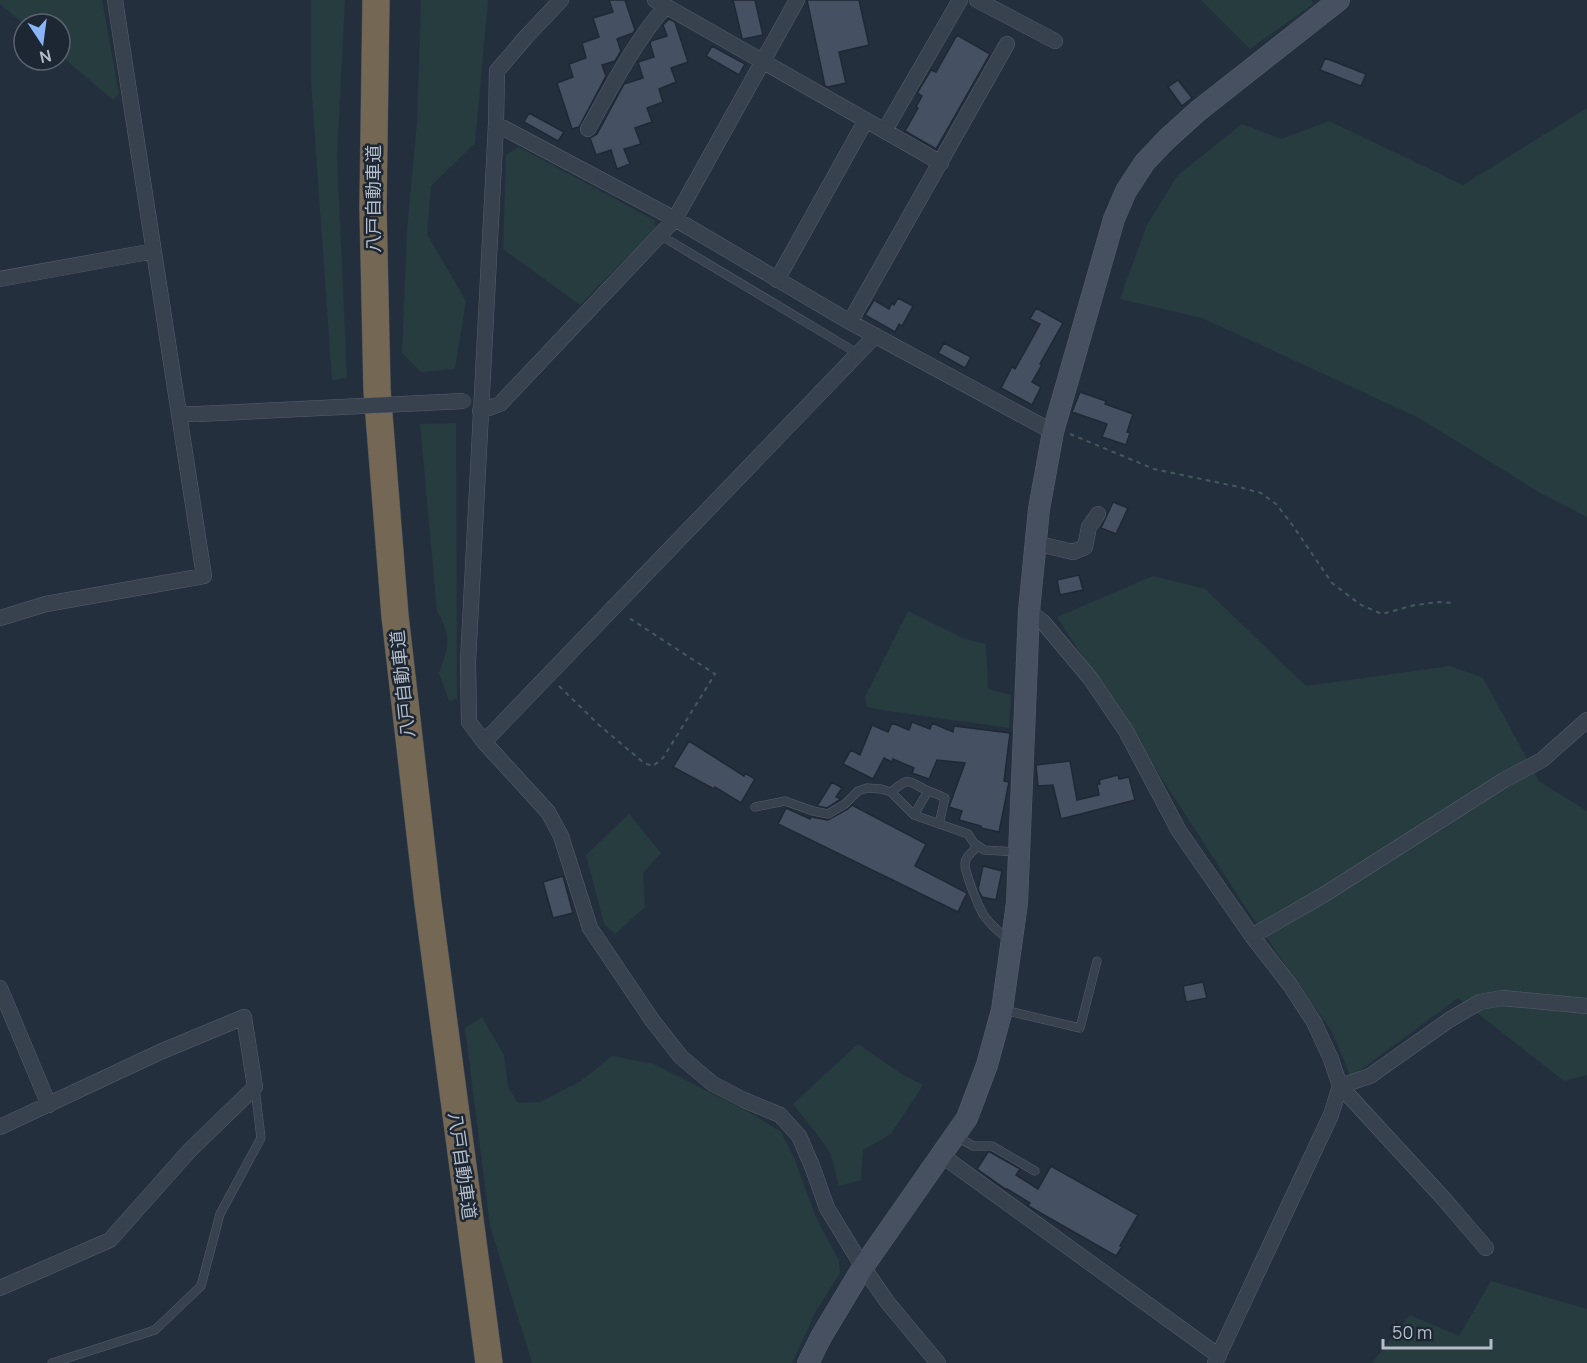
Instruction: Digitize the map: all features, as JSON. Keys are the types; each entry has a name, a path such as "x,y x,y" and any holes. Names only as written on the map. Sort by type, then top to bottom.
{"highway":[{"name":"八戸自動車道","path":"376,0 373,207 377,390 395,616 428,903 489,1363"}],"street":[{"path":"0,618 46,604 204,576 116,0"},
{"path":"561,0 525,37 497,71 468,662 469,722 484,742 548,812 561,836 590,928 652,1020 681,1057 713,1084 780,1115 799,1136 827,1208 863,1267 888,1303 938,1363"},
{"path":"179,414 464,402 480,406 500,404 675,219 797,0"},
{"path":"885,130 960,0"},
{"path":"976,0 1055,41"},
{"path":"808,1363 863,1267 967,1118 987,1065 1002,1010 1017,903 1029,611 1039,509 1053,432 1114,219 1126,191 1145,162 1167,139 1198,111 1339,0"},
{"path":"588,129 655,19 661,3 941,162"},
{"path":"850,322 1007,44"},
{"path":"777,280 866,120"},
{"path":"496,124 675,219 850,322 1053,432"},
{"path":"0,279 154,251"},
{"path":"484,742 782,434 856,353 875,336"},
{"path":"1035,543 1073,552 1084,547 1089,527 1098,514"},
{"path":"1029,611 1043,622 1090,678 1126,731 1179,831 1314,1022 1331,1059 1340,1086 1486,1248"},
{"path":"1252,936 1325,894 1504,780 1542,760 1587,720"},
{"path":"0,988 49,1105"},
{"path":"1340,1086 1370,1076 1449,1020 1480,1002 1502,998 1587,1006"},
{"path":"0,1128 160,1052 244,1017 255,1087 190,1149 110,1240 0,1288"},
{"path":"941,1155 1217,1359 1331,1115 1340,1086"}],"lane":[{"path":"660,235 856,353"},
{"path":"891,792 902,783 909,781 939,794 945,798 939,824"},
{"path":"755,807 785,801 828,814 845,804 858,790 867,788 891,792 914,815 968,834 974,843 984,850 1019,852"},
{"path":"914,815 928,791"},
{"path":"978,846 968,856 965,864 968,878 984,916 1012,942"},
{"path":"1002,1010 1080,1028 1097,961"},
{"path":"52,1363 155,1330 201,1286 220,1214 261,1138 255,1087"},
{"path":"955,1135 973,1146 992,1146 1035,1171"}],"path":[{"path":"1053,432 1073,434 1154,468 1261,493 1276,504 1291,523 1332,583 1361,604 1382,614 1415,605 1454,603"},
{"path":"549,676 599,725 644,763 653,766 663,758 715,674 613,608"}],"green space":[{"path":"0,0 102,0 119,94 113,100 72,65 72,12 12,12 12,14 0,4"},
{"path":"311,0 345,0 337,157 347,378 332,380 311,81"},
{"path":"421,0 488,0 475,143 431,186 427,234 466,301 455,369 421,372 402,353 407,230 417,123"},
{"path":"1201,0 1312,0 1313,4 1250,49"},
{"path":"1587,108 1587,517 1542,494 1419,418 1202,318 1120,299 1146,227 1177,176 1242,124 1281,139 1329,121 1463,185"},
{"path":"519,147 654,220 656,228 580,305 503,249 506,155"},
{"path":"456,423 457,699 449,701 439,673 447,648 447,634 437,611 420,424"},
{"path":"1153,576 1205,589 1306,686 1450,666 1483,678 1539,781 1587,811 1587,1075 1564,1081 1458,998 1351,1077 1332,1032 1246,908 1057,617"},
{"path":"908,611 965,639 986,644 988,689 1011,695 1009,728 867,707 865,697"},
{"path":"629,814 661,853 643,873 645,907 615,934 604,924 586,855"},
{"path":"482,1017 504,1055 508,1087 518,1103 540,1102 581,1081 612,1056 654,1064 754,1115 781,1132 795,1160 815,1215 839,1261 840,1273 816,1311 792,1363 532,1363 490,1226 465,1028"},
{"path":"858,1044 903,1075 923,1085 891,1134 863,1150 861,1180 839,1186 831,1155 793,1104"},
{"path":"1491,1281 1587,1309 1587,1363 1372,1363 1410,1315 1459,1336"}],"building":[{"path":"609,0 625,0 635,30 617,39 621,51 615,61 602,65 606,76 579,127 572,129 557,83 573,77 569,64 586,58 582,43 599,37 593,18 613,12"},
{"path":"733,0 755,0 763,35 742,38"},
{"path":"807,0 859,0 869,45 839,52 846,83 825,86"},
{"path":"669,19 675,22 688,62 671,68 676,82 659,89 663,102 647,108 652,122 635,128 641,144 624,149 630,164 617,169 611,150 596,155 590,138 597,134 624,84 643,78 638,62 654,57 650,43 667,36 663,25"},
{"path":"957,35 990,54 936,149 905,131 922,96 917,93 931,70 936,72"},
{"path":"712,46 745,64 739,75 706,56"},
{"path":"1325,58 1366,74 1361,86 1320,70"},
{"path":"1178,80 1192,98 1182,106 1168,87"},
{"path":"529,113 564,132 558,141 524,122"},
{"path":"898,298 913,306 902,326 899,324 895,332 865,315 874,300 889,309"},
{"path":"1036,308 1063,323 1032,382 1041,387 1032,405 1001,388 1012,367 1015,369 1040,324 1030,319"},
{"path":"944,343 971,357 965,368 938,353"},
{"path":"1080,392 1133,414 1127,432 1130,433 1126,445 1102,437 1107,424 1072,412"},
{"path":"1113,502 1128,508 1116,534 1101,528"},
{"path":"1079,575 1083,590 1060,595 1057,580"},
{"path":"912,722 930,729 932,723 953,732 954,726 1010,733 1004,781 1009,782 999,832 959,820 962,811 949,807 965,763 937,760 929,779 912,773 914,768 893,759 892,762 884,758 873,779 843,764 851,750 860,755 872,725 888,732 892,723 909,730"},
{"path":"689,741 744,776 745,773 755,779 741,803 715,787 714,789 673,767"},
{"path":"1070,761 1077,800 1099,795 1097,784 1100,784 1099,780 1118,775 1119,779 1129,777 1135,800 1061,819 1053,785 1038,786 1036,765"},
{"path":"832,782 842,788 836,797 841,799 827,808 817,806"},
{"path":"852,805 926,844 915,866 967,893 958,912 778,824 786,808 810,819 811,817 828,820"},
{"path":"983,866 1002,871 996,900 982,897 978,889"},
{"path":"563,876 573,913 553,918 543,882"},
{"path":"1203,982 1207,998 1186,1002 1183,986"},
{"path":"988,1152 1020,1169 1016,1175 1038,1189 1051,1166 1138,1215 1116,1256 1028,1206 1030,1203 977,1169"}]}
